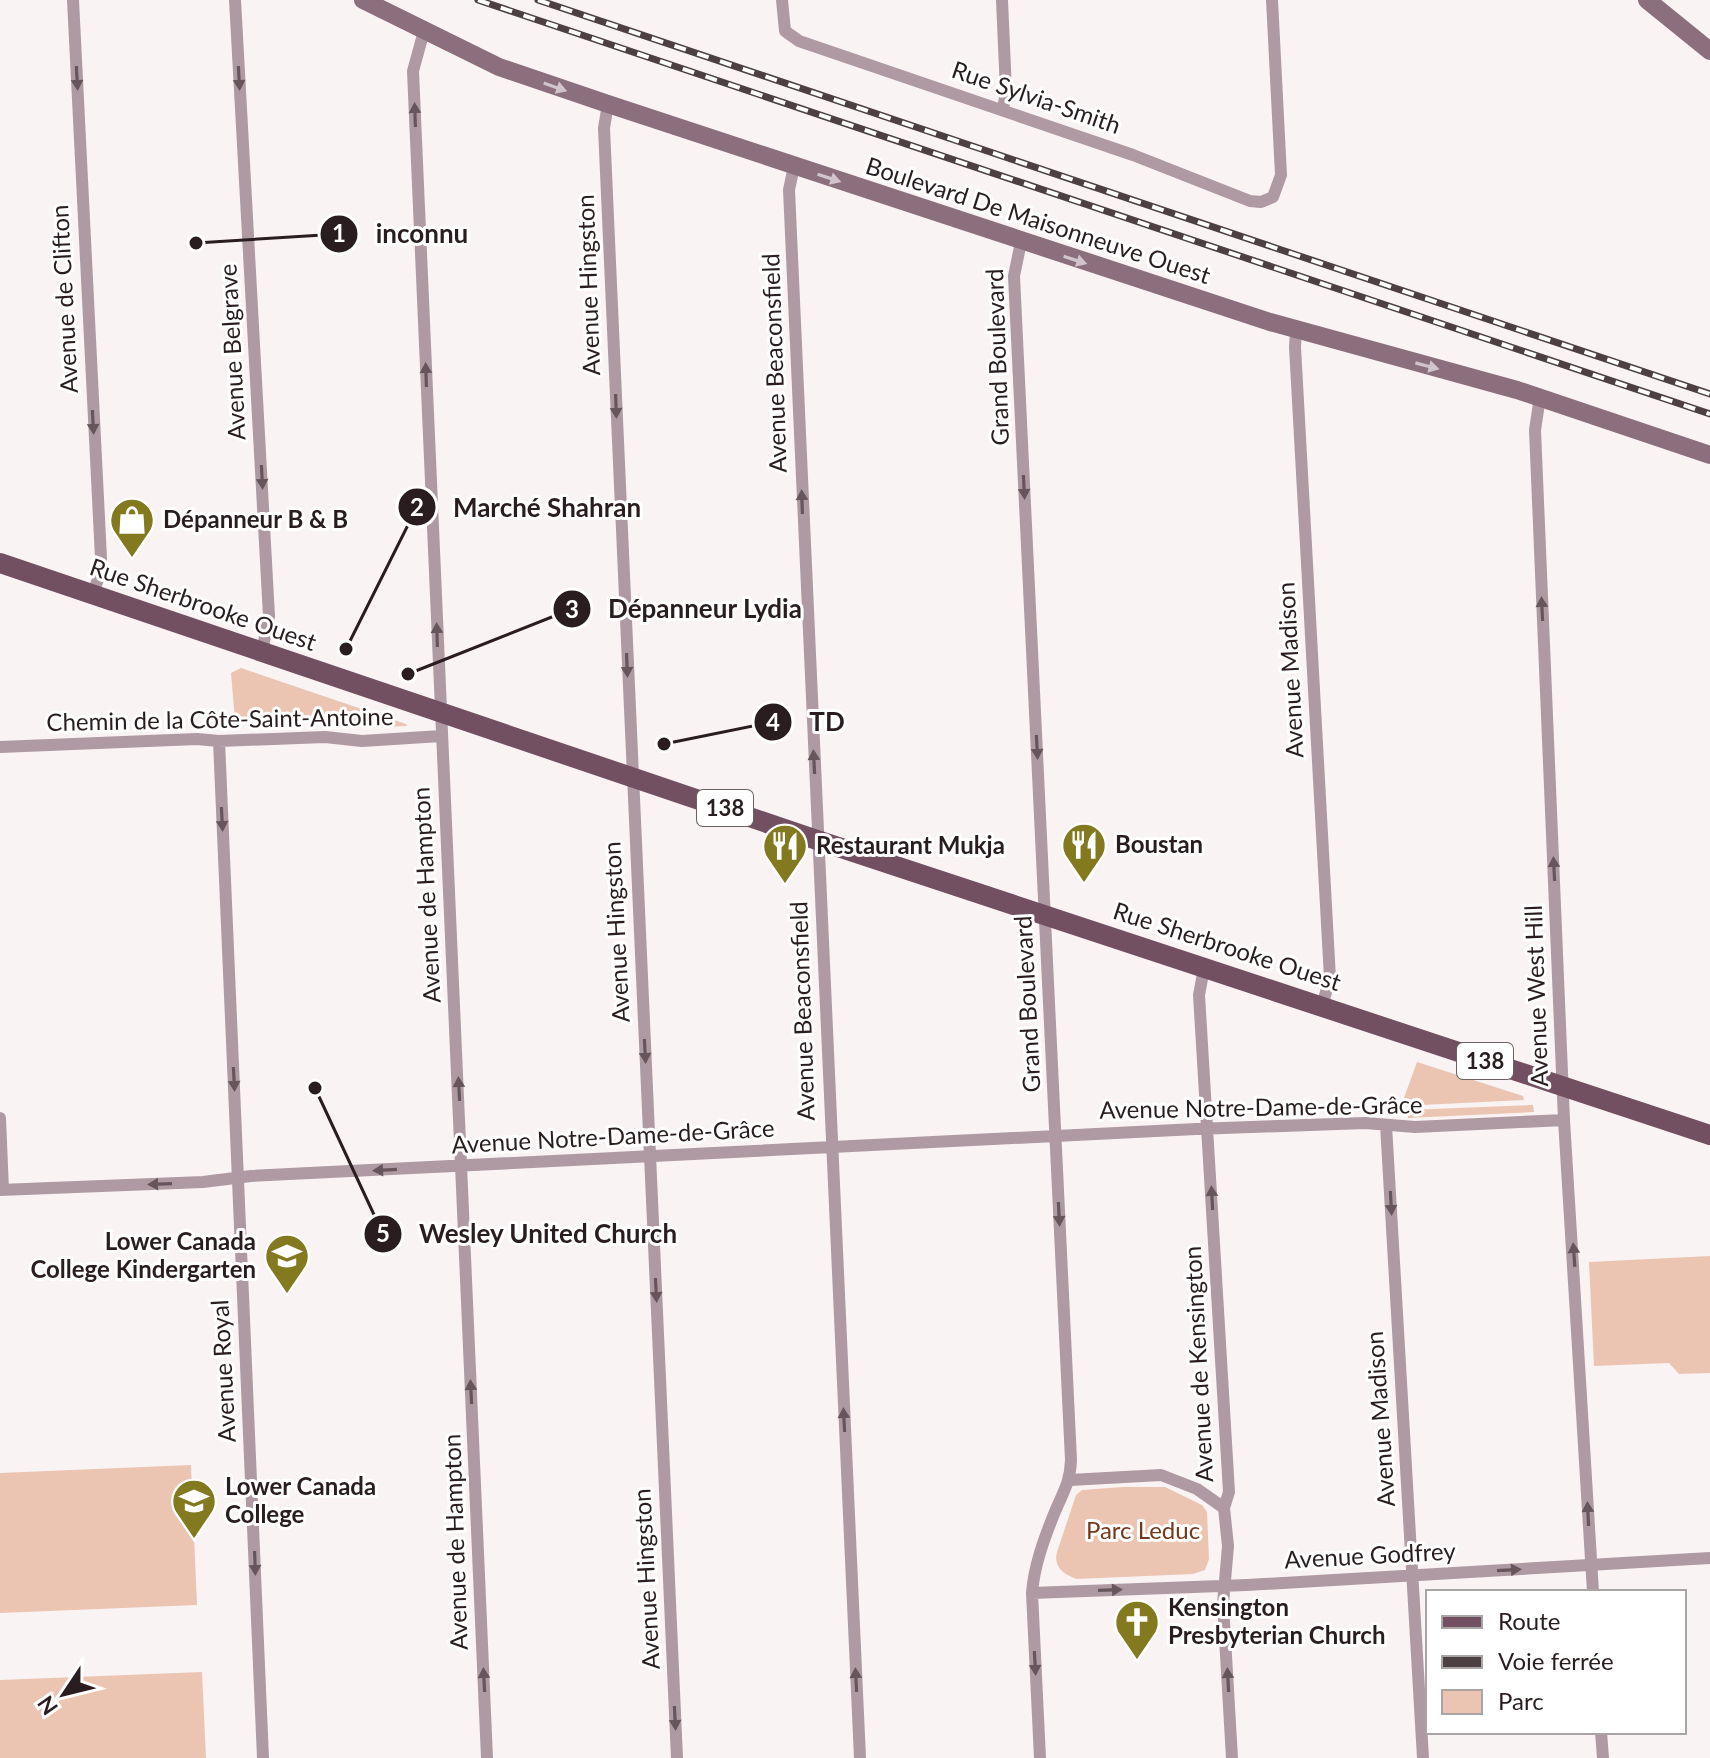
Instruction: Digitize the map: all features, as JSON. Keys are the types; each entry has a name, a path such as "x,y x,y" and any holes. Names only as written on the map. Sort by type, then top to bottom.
{"main road":[{"name":"Rue Sherbrooke Ouest","path":"0,563 817,840 1710,1135"}],"street":[{"name":"Avenue de Clifton","path":"73,0 101,558 93,594"},
{"name":"Avenue Belgrave","path":"235,0 268,591 268,631 262,652"},
{"name":"Boulevard De Maisonneuve Ouest","path":"363,0 506,70 1296,330 1540,397 1710,455"},
{"name":"Rue Sylvia-Smith","path":"782,0 785,31 799,41 1133,155 1250,201 1261,202 1273,197 1280,186 1281,170 1272,0"},
{"path":"1002,0 1006,91 1003,110"},
{"path":"1647,0 1710,51"},
{"name":"Avenue de Hampton","path":"424,31 413,71 487,1758"},
{"name":"Avenue Hingston","path":"608,104 604,128 677,1758"},
{"name":"Avenue Beaconsfield","path":"794,166 789,190 860,1758"},
{"name":"Grand Boulevard","path":"1021,242 1014,276 1070,1480 1033,1576 1040,1758"},
{"name":"Avenue Madison","path":"1296,330 1329,972 1322,1006"},
{"name":"Avenue West Hill","path":"1540,397 1535,430 1564,1120 1593,1590"},
{"name":"Chemin de la Côte-Saint-Antoine","path":"0,747 197,739 325,737 362,741 441,736"},
{"name":"Avenue Royal","path":"219,741 263,1758"},
{"name":"Avenue de Kensington","path":"1204,968 1199,995 1229,1492 1224,1508 1228,1546 1224,1586 1232,1758"},
{"path":"0,1118 2,1190"},
{"name":"Avenue Notre-Dame-de-Grâce","path":"2,1190 1208,1129 1365,1123 1415,1127 1564,1120"},
{"name":"Avenue Madison","path":"1386,1125 1423,1758"},
{"path":"1070,1480 1161,1475 1197,1489 1224,1508"},
{"name":"Avenue Godfrey","path":"1032,1593 1224,1586 1710,1558"},
{"path":"1601,1734 1603,1758"}],"green space":[{"path":"241,668 407,726 365,728 332,722 238,723 235,720 231,673"},
{"path":"1417,1062 1523,1096 1524,1100 1401,1106"},
{"path":"1533,1105 1534,1112 1408,1118 1408,1110"},
{"path":"1710,1256 1710,1373 1679,1374 1669,1363 1594,1366 1589,1262"},
{"path":"191,1465 197,1605 0,1613 0,1473"},
{"name":"Parc Leduc","path":"1165,1487 1202,1505 1207,1512 1209,1559 1205,1570 1193,1574 1077,1579 1061,1570 1057,1552 1076,1495 1082,1490"},
{"path":"202,1672 206,1758 0,1758 0,1680"}],"railway":[{"path":"478,0 1710,414"},
{"path":"538,0 1710,394"}],"place":[{"name":"inconnu","path":"196,243"},
{"name":"Dépanneur B & B","path":"132,559"},
{"name":"Marché Shahran","path":"346,649"},
{"name":"Dépanneur Lydia","path":"408,674"},
{"name":"TD","path":"664,744"},
{"name":"Boustan","path":"1084,884"},
{"name":"Restaurant Mukja","path":"785,885"},
{"name":"Wesley United Church","path":"315,1088"},
{"name":"Lower Canada College Kindergarten","path":"287,1295"},
{"name":"Lower Canada College","path":"194,1540"},
{"name":"Kensington Presbyterian Church","path":"1137,1661"}]}
